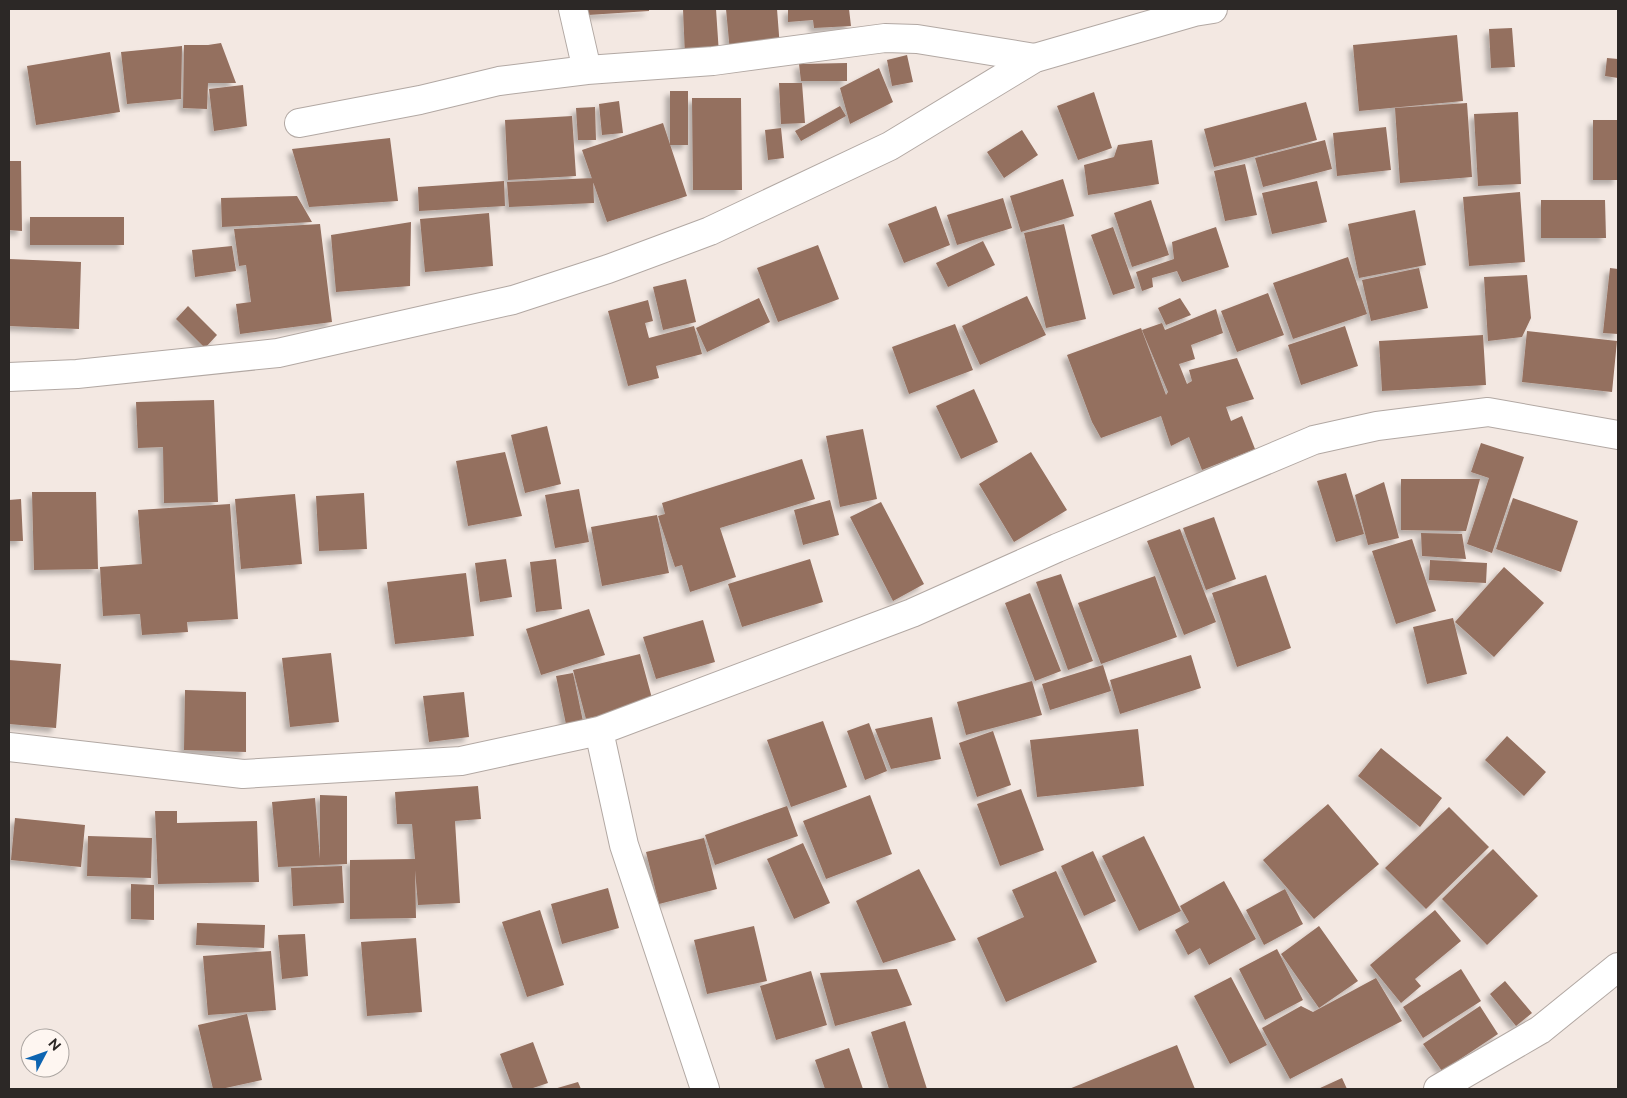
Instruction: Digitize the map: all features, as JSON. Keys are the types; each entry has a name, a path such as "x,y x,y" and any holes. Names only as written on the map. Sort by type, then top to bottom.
{"street":[{"path":"573,9 587,70"},
{"path":"9,376 77,374 278,353 513,300 608,269 719,226 890,146 1035,58 1194,12 1213,9"},
{"path":"299,123 420,100 499,81 587,70 713,61 885,38 917,38 1035,58"},
{"path":"9,747 243,774 461,761 599,731 912,613 1057,548 1314,440 1377,426 1488,412 1618,435"},
{"path":"599,731 624,845 705,1089"},
{"path":"1438,1089 1540,1030 1618,967"}],"building":[{"path":"587,9 649,9 649,11 588,15"},
{"path":"683,9 716,9 719,54 685,56"},
{"path":"726,9 777,9 780,48 730,52"},
{"path":"788,9 849,9 851,26 814,28 813,20 788,22"},
{"path":"1512,28 1515,67 1491,68 1489,29"},
{"path":"1457,35 1463,101 1359,111 1353,45"},
{"path":"221,43 236,83 208,83 207,109 183,108 184,45"},
{"path":"182,46 181,99 127,104 121,52"},
{"path":"110,52 120,112 36,125 27,66"},
{"path":"907,55 913,82 892,86 887,60"},
{"path":"1607,58 1618,59 1618,78 1605,76"},
{"path":"847,63 847,81 801,81 799,64"},
{"path":"879,68 893,102 850,124 840,88"},
{"path":"779,83 802,83 805,123 781,124"},
{"path":"243,85 247,126 214,131 209,89"},
{"path":"670,91 688,91 688,145 670,145"},
{"path":"1094,92 1112,148 1078,160 1057,106"},
{"path":"692,98 741,98 742,190 693,190"},
{"path":"619,101 623,133 602,135 599,104"},
{"path":"1306,102 1317,140 1214,167 1204,129"},
{"path":"1467,103 1472,177 1400,183 1395,108"},
{"path":"840,106 846,116 801,141 795,131"},
{"path":"595,107 596,140 578,140 576,108"},
{"path":"1518,112 1521,184 1478,186 1474,114"},
{"path":"572,116 576,176 508,180 505,120"},
{"path":"1593,120 1618,120 1618,180 1593,180"},
{"path":"663,123 687,196 607,222 582,150"},
{"path":"1386,127 1391,170 1337,176 1333,133"},
{"path":"781,128 784,158 768,160 765,130"},
{"path":"1022,130 1038,155 1004,178 987,152"},
{"path":"390,138 398,201 309,207 292,149"},
{"path":"1152,140 1159,184 1088,195 1084,165 1114,157 1118,145"},
{"path":"1325,140 1332,169 1263,187 1255,158"},
{"path":"9,161 21,161 22,231 9,230"},
{"path":"1245,164 1257,215 1225,221 1214,171"},
{"path":"593,178 594,203 509,207 507,182"},
{"path":"1063,179 1074,216 1021,232 1010,196"},
{"path":"504,181 505,206 419,211 418,187"},
{"path":"1317,181 1327,222 1272,234 1262,193"},
{"path":"1520,192 1525,262 1469,266 1463,197"},
{"path":"297,196 312,222 222,227 221,198"},
{"path":"1003,198 1012,228 957,245 947,215"},
{"path":"1151,200 1169,255 1132,267 1114,213"},
{"path":"1541,200 1605,200 1606,238 1541,238"},
{"path":"936,206 950,245 904,263 888,224"},
{"path":"1415,210 1426,265 1359,278 1348,224"},
{"path":"489,213 493,266 425,272 420,219"},
{"path":"30,217 124,217 124,245 30,245"},
{"path":"411,222 410,286 336,292 331,235"},
{"path":"320,224 332,322 240,334 236,304 251,302 246,265 239,266 234,229"},
{"path":"1064,224 1086,319 1046,328 1024,233"},
{"path":"1113,227 1135,288 1113,295 1091,235"},
{"path":"1216,227 1229,267 1182,282 1177,271 1152,278 1153,287 1142,291 1136,272 1174,259 1172,242"},
{"path":"983,241 995,265 948,287 936,263"},
{"path":"818,245 839,299 778,322 757,268"},
{"path":"232,246 236,271 195,277 192,250"},
{"path":"1348,257 1367,314 1293,339 1273,283"},
{"path":"9,259 81,262 79,329 9,326"},
{"path":"1419,268 1428,308 1371,321 1362,280"},
{"path":"1610,268 1618,269 1618,334 1603,333"},
{"path":"1527,275 1531,318 1522,337 1488,341 1484,277"},
{"path":"686,279 696,322 663,330 653,287"},
{"path":"1268,293 1284,335 1237,352 1221,311"},
{"path":"1027,296 1046,335 980,365 962,326"},
{"path":"759,298 770,322 707,352 696,328"},
{"path":"1180,298 1191,315 1166,325 1158,308"},
{"path":"648,300 653,321 645,323 649,338 694,326 702,354 656,366 659,378 628,386 608,311"},
{"path":"188,306 217,335 205,348 176,319"},
{"path":"1216,309 1223,333 1191,345 1195,359 1179,364 1187,384 1192,381 1189,370 1237,358 1254,399 1226,407 1231,421 1242,416 1255,449 1202,470 1189,437 1171,446 1161,416 1101,438 1092,422 1067,355 1141,328 1166,395 1168,392 1142,330 1162,323 1165,330"},
{"path":"955,324 973,370 909,394 892,347"},
{"path":"1345,326 1358,366 1301,385 1288,345"},
{"path":"1527,331 1617,341 1612,392 1522,382"},
{"path":"1483,335 1486,385 1382,391 1379,341"},
{"path":"974,389 998,442 961,459 936,406"},
{"path":"214,400 218,502 164,503 163,447 138,448 136,402"},
{"path":"547,426 561,484 525,493 511,435"},
{"path":"863,429 877,499 840,507 826,436"},
{"path":"1481,443 1524,457 1492,553 1467,544 1489,478 1471,472"},
{"path":"505,452 522,516 468,526 456,461"},
{"path":"1031,452 1067,510 1014,542 979,484"},
{"path":"802,459 815,499 720,528 736,577 690,592 682,565 675,567 658,516 665,514 662,503"},
{"path":"1346,473 1364,534 1336,542 1317,481"},
{"path":"1401,479 1480,479 1466,531 1401,530"},
{"path":"1384,482 1399,538 1368,545 1355,495"},
{"path":"579,489 589,542 555,548 545,495"},
{"path":"32,492 96,492 98,569 34,570"},
{"path":"364,493 367,549 319,551 316,496"},
{"path":"295,494 302,564 241,569 235,499"},
{"path":"1513,498 1578,521 1561,572 1496,549"},
{"path":"21,499 23,541 9,541 9,500"},
{"path":"830,500 839,535 803,545 794,510"},
{"path":"881,502 924,584 893,601 850,517"},
{"path":"230,504 238,619 187,622 188,632 142,635 140,614 103,616 100,567 142,564 138,510"},
{"path":"657,515 669,573 602,586 591,527"},
{"path":"1214,517 1236,579 1206,590 1183,528"},
{"path":"1180,529 1216,622 1184,635 1147,541"},
{"path":"1421,533 1462,534 1466,559 1422,556"},
{"path":"1412,539 1436,611 1396,624 1372,551"},
{"path":"506,559 512,597 480,602 475,563"},
{"path":"556,559 562,609 536,612 530,562"},
{"path":"810,559 823,602 742,627 728,584"},
{"path":"1430,560 1487,563 1486,583 1429,580"},
{"path":"1504,567 1544,603 1494,657 1455,622"},
{"path":"466,573 474,636 395,644 387,582"},
{"path":"1061,574 1093,661 1068,670 1036,582"},
{"path":"1266,575 1291,648 1237,667 1212,593"},
{"path":"1155,576 1177,637 1101,664 1078,603"},
{"path":"1030,593 1061,671 1035,681 1005,603"},
{"path":"589,609 605,655 541,675 526,629"},
{"path":"1453,618 1467,674 1427,684 1413,627"},
{"path":"703,620 715,662 656,679 643,637"},
{"path":"331,653 339,722 290,727 282,658"},
{"path":"640,654 653,702 586,719 573,670"},
{"path":"1191,655 1201,688 1120,714 1110,680"},
{"path":"9,660 61,664 56,728 9,724"},
{"path":"1103,665 1111,691 1050,710 1042,684"},
{"path":"573,673 585,731 568,734 556,676"},
{"path":"1032,681 1042,715 966,735 957,702"},
{"path":"185,690 246,692 246,752 184,750"},
{"path":"464,692 469,737 429,742 423,696"},
{"path":"932,717 941,759 891,769 875,729"},
{"path":"823,721 847,787 791,807 767,740"},
{"path":"869,723 887,771 865,780 847,731"},
{"path":"1138,729 1144,786 1037,797 1030,740"},
{"path":"993,731 1011,785 977,797 959,743"},
{"path":"1507,736 1546,772 1524,796 1485,760"},
{"path":"1381,748 1442,798 1420,827 1358,776"},
{"path":"478,786 481,819 455,821 460,903 418,905 415,870 416,918 350,919 350,860 415,859 412,824 397,824 395,792"},
{"path":"1021,789 1044,850 1000,866 977,804"},
{"path":"320,795 347,796 347,864 278,867 272,802 315,798 320,859"},
{"path":"870,795 892,854 826,879 803,821"},
{"path":"1328,804 1379,864 1314,919 1263,860"},
{"path":"787,806 798,836 715,865 705,835"},
{"path":"1449,807 1489,847 1426,909 1385,868"},
{"path":"155,811 177,811 177,823 257,821 259,882 158,884"},
{"path":"15,818 85,825 81,867 11,860"},
{"path":"88,836 152,838 151,878 87,876"},
{"path":"1144,836 1181,911 1139,931 1102,856"},
{"path":"704,838 717,889 659,904 646,852"},
{"path":"803,843 830,903 794,919 767,859"},
{"path":"1493,849 1538,896 1487,945 1442,899"},
{"path":"1093,851 1116,901 1084,916 1061,866"},
{"path":"342,866 344,903 293,906 291,868"},
{"path":"919,869 956,940 883,963 856,901"},
{"path":"1056,871 1097,962 1006,1002 977,938 1024,917 1012,890"},
{"path":"1224,881 1256,939 1209,965 1200,948 1188,955 1175,930 1189,922 1180,906"},
{"path":"131,884 154,885 154,920 131,919"},
{"path":"608,888 619,928 562,944 551,904"},
{"path":"1285,889 1303,924 1264,945 1246,910"},
{"path":"540,910 564,985 527,997 502,922"},
{"path":"1435,910 1461,941 1415,979 1421,986 1401,1003 1370,965"},
{"path":"197,923 265,925 264,948 196,945"},
{"path":"754,926 767,981 707,994 694,940"},
{"path":"1319,926 1358,981 1319,1008 1281,954"},
{"path":"305,934 308,976 282,979 278,935"},
{"path":"416,938 422,1012 367,1016 361,942"},
{"path":"1277,949 1303,1000 1265,1020 1239,969"},
{"path":"271,951 276,1010 208,1015 203,956"},
{"path":"897,969 912,1005 835,1026 820,973"},
{"path":"1461,969 1481,1001 1423,1038 1403,1007"},
{"path":"811,971 827,1025 776,1040 760,986"},
{"path":"1231,977 1267,1045 1230,1064 1194,996"},
{"path":"1376,978 1402,1021 1290,1079 1262,1028 1301,1006 1313,1012"},
{"path":"1505,981 1532,1013 1516,1026 1490,994"},
{"path":"1480,1006 1498,1034 1442,1071 1423,1044"},
{"path":"247,1014 262,1080 213,1089 198,1025"},
{"path":"905,1021 927,1089 889,1089 871,1032"},
{"path":"533,1042 548,1083 530,1089 513,1089 500,1054"},
{"path":"1177,1045 1195,1089 1069,1089"},
{"path":"849,1048 863,1089 825,1089 815,1060"},
{"path":"1342,1078 1347,1089 1318,1089"},
{"path":"578,1082 581,1089 554,1089"}]}
